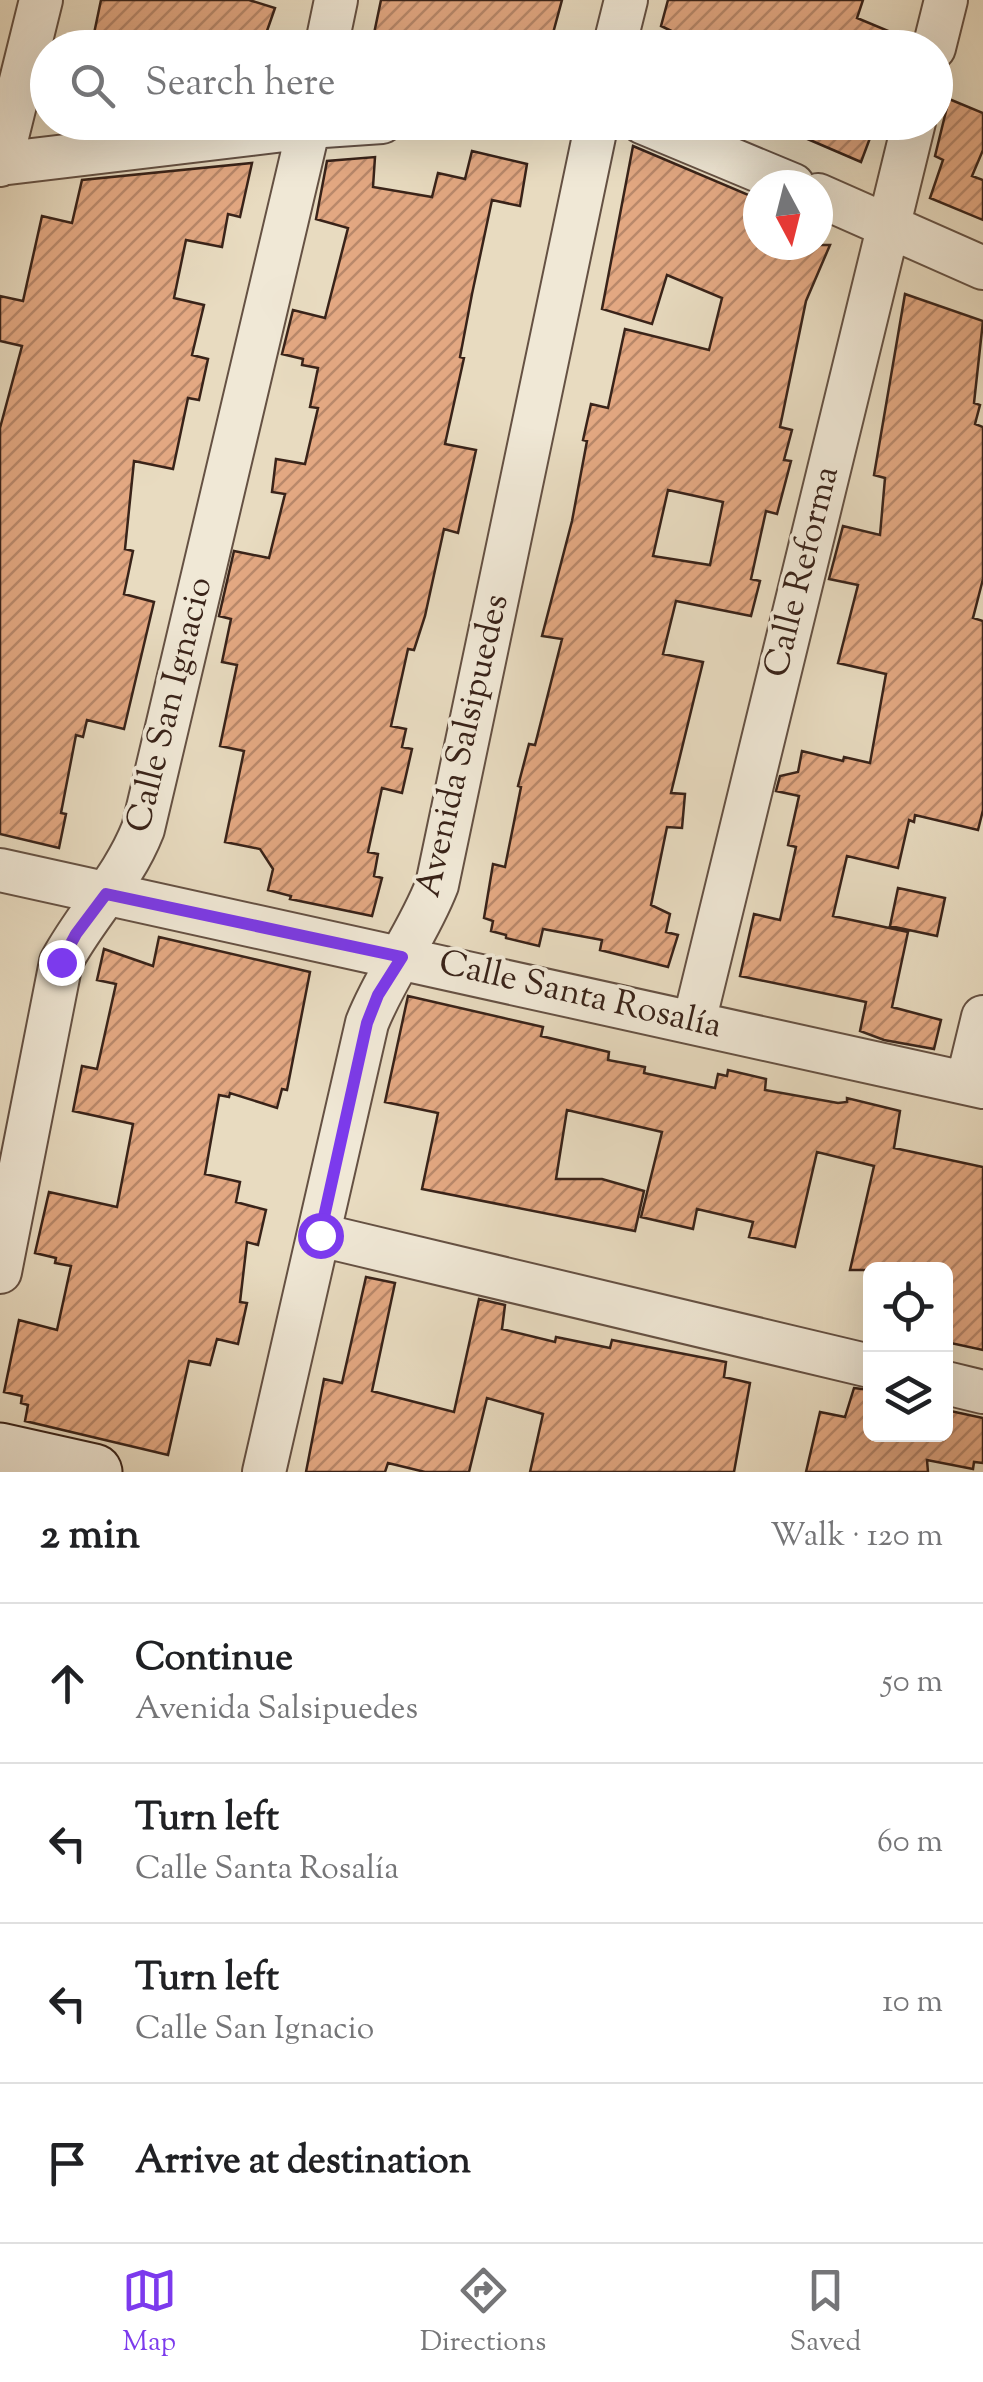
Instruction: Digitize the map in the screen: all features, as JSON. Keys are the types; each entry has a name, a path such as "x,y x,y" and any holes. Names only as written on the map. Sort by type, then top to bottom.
{"street":[{"path":"33,30 40,0"},
{"path":"330,30 336,0"},
{"path":"618,30 626,0"},
{"path":"938,30 946,0"},
{"path":"30,41 0,165 194,140"},
{"name":"Calle San Ignacio","path":"0,1272 61,962 76,934 130,863 143,829 306,140"},
{"name":"Avenida Salsipuedes","path":"264,1472 367,1023 437,886 593,140"},
{"path":"685,140 757,170"},
{"name":"Calle Reforma","path":"694,1022 909,140"},
{"path":"833,201 983,268"},
{"name":"Calle Santa Rosalía","path":"0,870 975,1085"},
{"path":"975,1085 983,1017"},
{"path":"320,1235 863,1364"},
{"path":"953,1386 983,1392"},
{"path":"0,1452 94,1472"}],"building":[{"path":"101,0 249,0 275,8 267,30 95,30"},
{"path":"381,0 562,0 554,30 375,30"},
{"path":"668,0 863,0 857,18 886,30 669,30 661,26"},
{"path":"953,101 983,113 983,150 972,176 983,180 983,220 930,198 943,160 935,156 939,140 953,140"},
{"path":"810,140 869,140 861,162"},
{"path":"633,146 743,193 743,260 824,260 806,301 780,427 792,430 784,460 791,461 777,514 766,511 751,579 760,581 751,616 676,601 663,654 703,662 671,793 685,794 682,828 667,827 651,905 670,914 666,932 678,935 668,967 600,950 602,940 543,929 539,946 506,938 491,931 493,921 484,918 493,864 505,867 521,787 518,786 529,744 535,745 562,639 542,636 572,521 591,404 608,408 625,329 709,350 722,298 667,275 652,324 602,309","holes":["668,490 723,502 710,565 653,556"]},
{"path":"472,151 527,164 520,206 492,200 472,294 460,357 464,358 445,444 476,450 458,533 444,529 425,616 414,650 408,649 391,726 406,729 402,747 412,749 402,793 382,788 368,852 378,854 374,876 382,878 372,916 290,899 291,896 268,890 273,869 260,849 225,842 244,751 220,746 237,665 222,662 231,619 219,616 234,551 269,558 285,494 272,492 276,459 305,464 318,408 310,407 318,368 302,365 303,359 282,354 293,310 325,318 348,228 316,219 327,161 375,157 373,187 432,197 438,173 465,179"},
{"path":"252,163 240,217 228,214 222,247 186,240 174,298 204,305 192,355 208,359 199,400 188,398 173,469 134,461 125,549 133,551 124,594 154,602 124,729 87,720 83,737 76,735 61,813 66,814 59,848 0,834 0,428 22,346 0,341 0,296 23,301 42,216 72,223 82,180"},
{"path":"905,294 983,321 974,403 980,405 975,424 983,427 983,579 973,618 983,621 983,810 978,830 915,815 914,822 909,820 898,868 847,856 833,916 908,932 892,1007 941,1020 934,1049 884,1040 860,1031 866,1002 740,976 754,914 780,920 796,847 788,845 799,796 776,791 780,776 798,772 802,751 870,763 886,674 838,663 858,585 829,579 843,526 880,535 885,478 874,475"},
{"path":"898,888 945,898 937,936 890,926"},
{"path":"159,937 310,972 287,1090 282,1089 277,1108 230,1093 229,1097 219,1095 205,1174 240,1182 236,1202 266,1210 258,1245 247,1242 240,1302 247,1303 238,1344 217,1339 210,1365 189,1361 168,1455 25,1421 28,1405 21,1403 22,1396 4,1392 19,1320 57,1330 71,1266 35,1253 49,1192 117,1207 133,1124 73,1111 82,1066 97,1069 116,984 97,980 104,949 153,966"},
{"path":"408,996 543,1027 541,1036 609,1052 608,1060 645,1067 644,1073 715,1088 718,1074 727,1076 728,1070 766,1079 765,1090 838,1103 847,1102 847,1098 900,1111 894,1148 983,1167 983,1350 953,1344 953,1262 863,1262 863,1270 850,1270 874,1166 817,1152 795,1247 749,1237 753,1222 697,1209 693,1229 641,1217 662,1132 567,1110 556,1179 602,1179 644,1191 635,1231 422,1189 438,1113 385,1102"},
{"path":"366,1277 395,1283 372,1391 454,1412 479,1299 505,1305 502,1329 555,1342 556,1337 610,1348 612,1340 726,1362 724,1377 750,1383 734,1472 530,1472 543,1414 487,1398 469,1472 425,1472 388,1463 385,1472 306,1472 324,1379 342,1383"},
{"path":"854,1388 863,1389 863,1442 953,1442 953,1412 983,1418 983,1463 974,1462 973,1469 927,1460 928,1472 806,1472 820,1412 845,1417"}],"route":[{"path":"61,962 106,894 402,957 378,995 367,1023 320,1235"}]}
